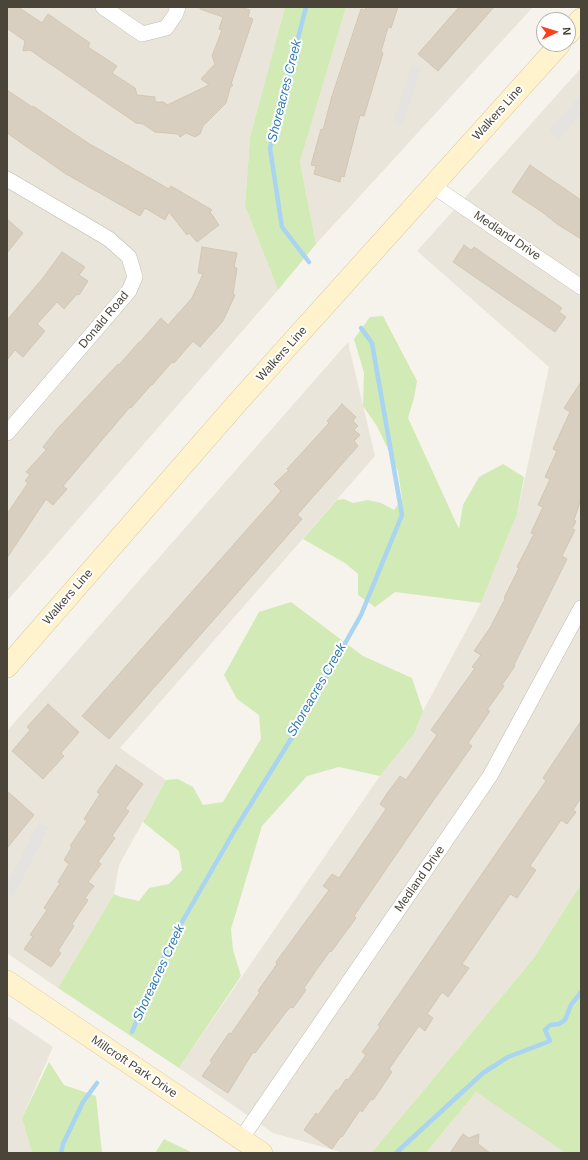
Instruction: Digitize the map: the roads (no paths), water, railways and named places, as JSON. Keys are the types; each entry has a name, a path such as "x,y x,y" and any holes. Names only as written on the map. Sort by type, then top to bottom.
{"main road":[{"name":"Walkers Line","path":"7,666 238,402 553,52"},
{"name":"Millcroft Park Drive","path":"7,981 262,1153"}],"street":[{"path":"103,7 142,34 166,28 175,15 178,7"},
{"name":"Donald Road","path":"7,179 110,239 129,257 135,277 129,291 7,433"},
{"name":"Medland Drive","path":"433,186 581,287"},
{"name":"Medland Drive","path":"241,1139 490,776 581,608"}],"waterway":[{"name":"Shoreacres Creek","path":"306,7 270,148 282,227 309,262"},
{"name":"Shoreacres Creek","path":"132,1032 170,943 236,828 294,734 361,615 402,515 372,343 361,328"},
{"name":"Shoreacres Creek","path":"396,1153 483,1073 508,1057 550,1041 545,1030 550,1025 559,1024 565,1020 571,1005 581,992"},
{"name":"Shoreacres Creek","path":"61,1153 63,1144 83,1102 97,1083"}]}
